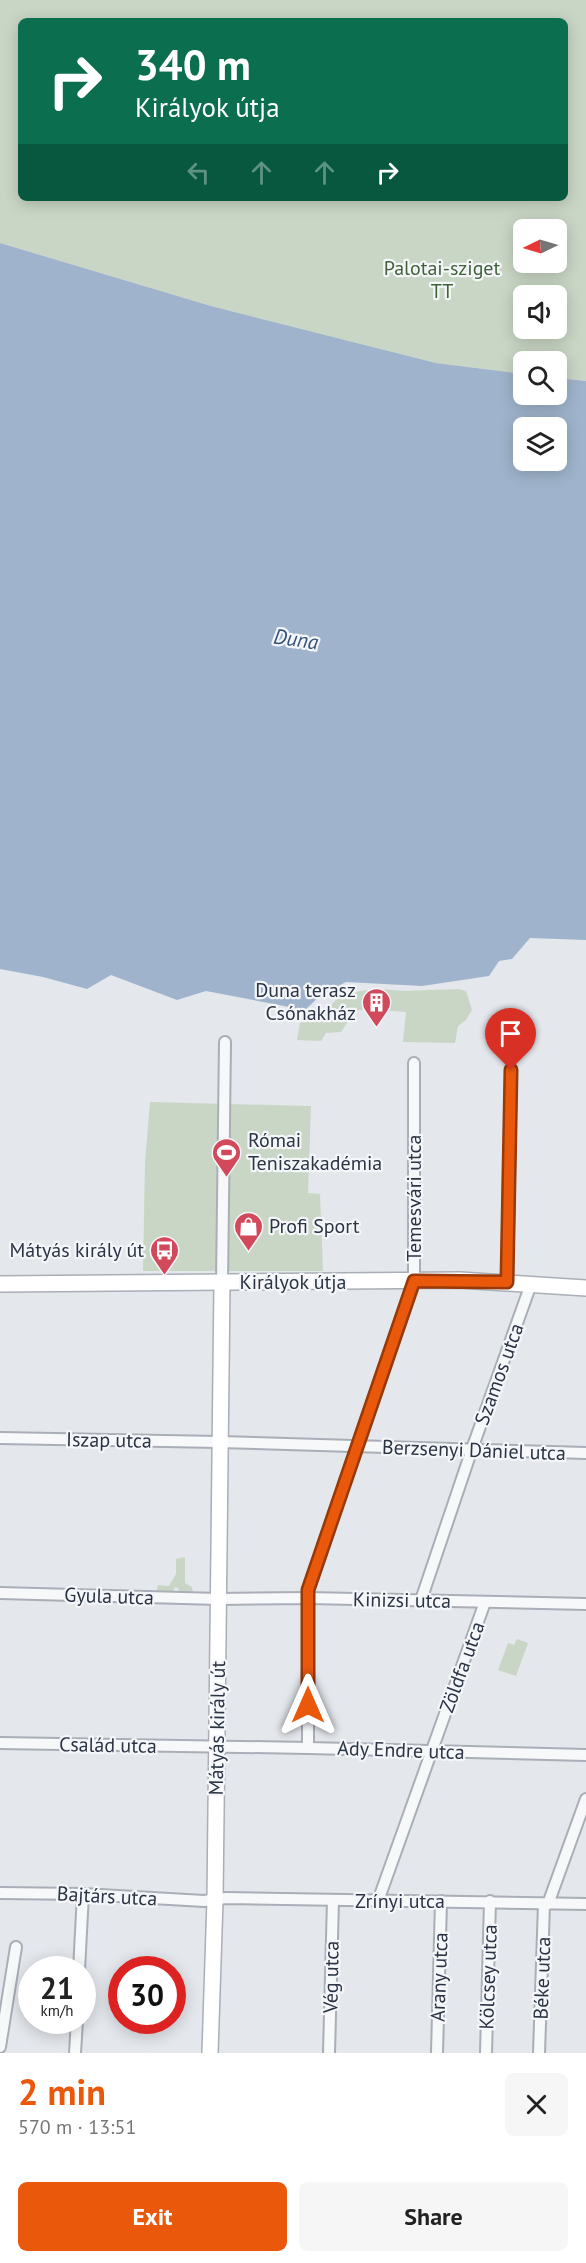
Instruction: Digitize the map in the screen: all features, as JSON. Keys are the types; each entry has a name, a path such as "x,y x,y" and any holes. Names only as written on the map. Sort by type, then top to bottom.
{"street":[{"name":"Mátyás király út","path":"210,2053 215,1900 225,1042"},
{"name":"Temesvári utca","path":"308,1748 308,1590 414,1281 414,1063"},
{"path":"507,1282 511,1070"},
{"name":"Királyok útja","path":"0,1284 414,1281 507,1282 586,1288"},
{"name":"Szamos utca","path":"421,1600 531,1284"},
{"name":"Iszap utca","path":"0,1438 219,1442"},
{"name":"Berzsenyi Dániel utca","path":"219,1442 586,1453"},
{"name":"Gyula utca","path":"0,1593 219,1599"},
{"name":"Kinizsi utca","path":"219,1599 308,1598 586,1604"},
{"name":"Zöldfa utca","path":"378,1901 485,1602"},
{"name":"Család utca","path":"0,1743 217,1747"},
{"name":"Ady Endre utca","path":"217,1747 586,1755"},
{"name":"Béke utca","path":"539,2053 546,1904 586,1799"},
{"name":"Bajtárs utca","path":"0,1893 215,1900"},
{"path":"80,1956 83,1894"},
{"name":"Zrínyi utca","path":"215,1900 226,1898 586,1904"},
{"name":"Vég utca","path":"329,2053 333,1900"},
{"name":"Arany utca","path":"437,2053 441,1901"},
{"name":"Kölcsey utca","path":"486,2053 490,1901"},
{"path":"0,2047 16,1947"},
{"path":"75,2053 76,2034"}],"green space":[{"name":"Palotai-sziget TT","path":"0,0 586,0 586,381 567,379 567,351 513,351 513,373 436,363 211,306 0,243"},
{"path":"382,989 403,991 459,989 466,991 472,1010 466,1020 458,1026 455,1043 403,1042 406,1012 365,1009 355,1011 341,1032 326,1033 321,1041 297,1040 300,1023 321,1016 337,999 360,991"},
{"name":"Római Teniszakadémia","path":"150,1102 311,1106 308,1193 320,1194 323,1271 143,1271 145,1162"},
{"path":"185,1557 185,1583 192,1587 193,1592 180,1593 175,1587 172,1593 156,1593 158,1585 169,1586 176,1574 176,1559"},
{"path":"517,1639 528,1643 516,1676 498,1670 508,1643 514,1645"}],"water":[{"name":"Duna","path":"0,243 211,306 436,363 513,373 513,405 567,405 567,379 586,381 586,940 530,938 512,959 499,961 489,976 422,986 346,982 322,994 305,1010 206,991 177,1000 111,975 87,989 43,977 0,969"}],"place":[{"name":"Duna terasz Csónakház","path":"377,1028"},
{"name":"Római Teniszakadémia","path":"227,1178"},
{"name":"Profi Sport","path":"248,1252"},
{"name":"Mátyás király út","path":"165,1276"}],"route":[{"path":"308,1705 308,1590 414,1281 507,1282 511,1070"}]}
